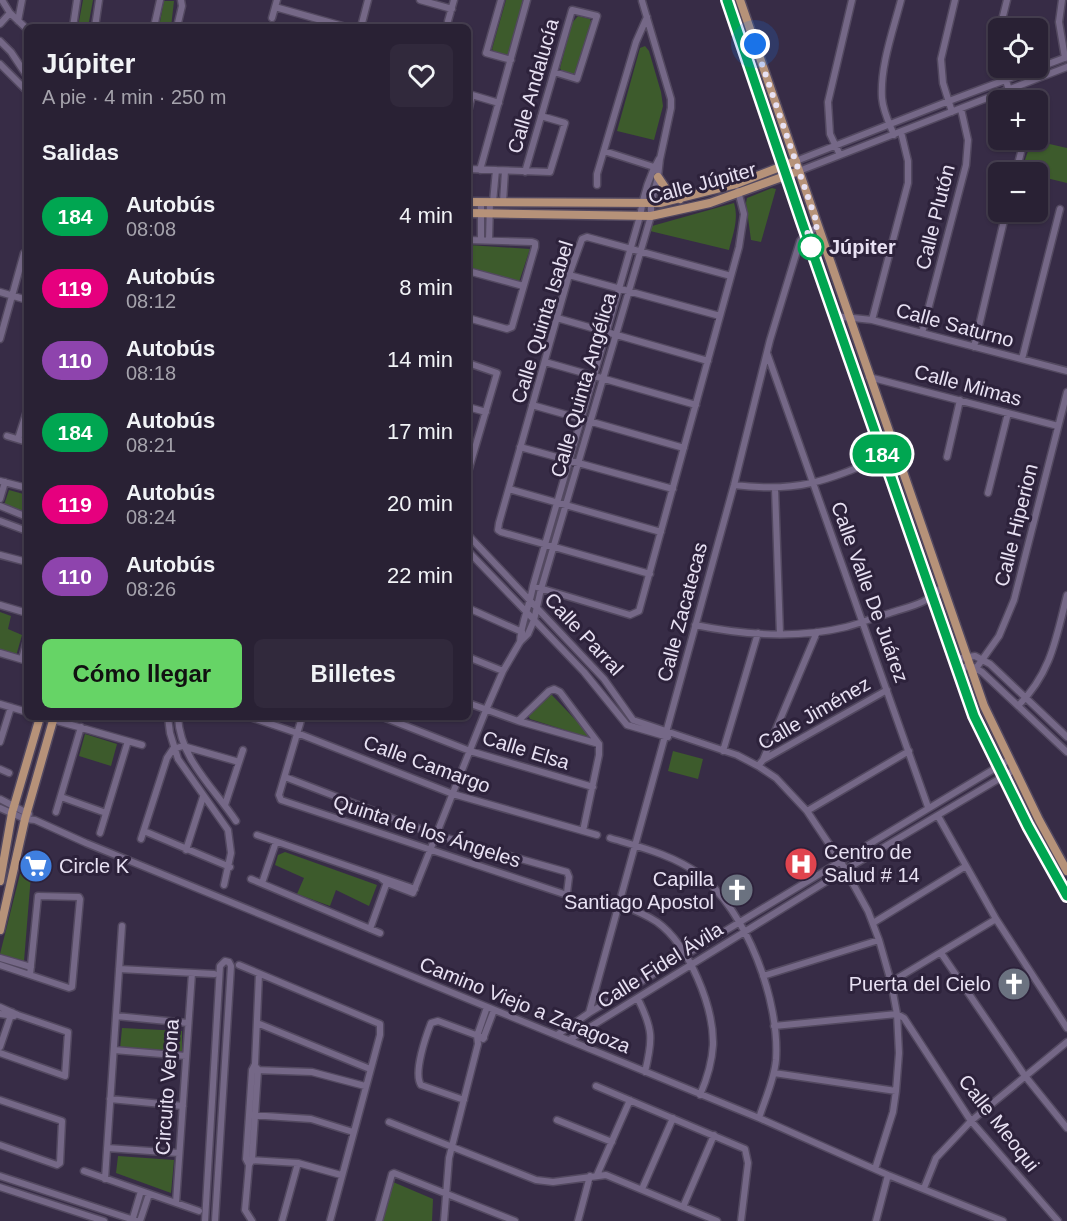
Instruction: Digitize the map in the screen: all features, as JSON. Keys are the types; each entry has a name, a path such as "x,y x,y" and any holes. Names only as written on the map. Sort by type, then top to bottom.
{"main road":[{"path":"727,0 834,316 974,716 997,766 1067,896"},
{"path":"740,0 988,716 1067,871"},
{"path":"763,174 773,165 776,147"},
{"name":"Calle Júpiter","path":"471,213 651,216 710,203 763,174 796,161"},
{"path":"657,171 668,192 680,199"},
{"name":"Calle Júpiter","path":"471,202 646,204 772,182 799,171"},
{"path":"772,182 784,187 793,197"},
{"path":"1,872 13,809 40,720"},
{"path":"1,920 53,720"}],"street":[{"path":"2,0 10,13 24,26"},
{"path":"18,21 22,0"},
{"path":"73,24 77,0"},
{"path":"95,24 99,0"},
{"path":"155,24 160,0"},
{"path":"178,24 182,6 181,0"},
{"path":"272,18 278,0"},
{"path":"362,24 368,0"},
{"path":"420,0 452,9"},
{"path":"448,21 454,0"},
{"path":"501,0 486,53 511,60"},
{"path":"480,170 527,0"},
{"path":"840,155 828,126 828,102 852,0"},
{"path":"894,135 882,98 884,71 901,0"},
{"path":"952,112 943,83 941,59 955,0"},
{"path":"1002,18 1007,0"},
{"path":"1062,0 1059,22 1066,57"},
{"name":"Calle Quinta Angélica","path":"524,633 533,586 630,249 657,171 671,108 671,99 642,1"},
{"path":"275,8 335,24"},
{"name":"Calle Andalucía","path":"525,172 541,116 572,10 597,16 577,79 554,72"},
{"path":"0,24 10,13"},
{"path":"597,185 597,174 636,42 647,16"},
{"path":"0,41 24,72"},
{"name":"Calle Júpiter","path":"796,161 1066,57"},
{"path":"0,64 24,88"},
{"name":"Calle Júpiter","path":"1009,90 1067,67"},
{"path":"1005,80 1009,90"},
{"path":"1018,86 1020,90"},
{"path":"471,99 472,95 499,103"},
{"name":"Calle Júpiter","path":"799,171 988,98"},
{"name":"Calle Plutón","path":"922,333 966,165 968,140 961,109"},
{"path":"471,169 550,171 566,123 541,116"},
{"path":"872,320 908,183 908,160 901,132"},
{"path":"604,151 657,171"},
{"name":"Calle Andalucía","path":"486,214 496,170"},
{"name":"Calle Andalucía","path":"503,202 505,171"},
{"name":"Calle Quinta Angélica","path":"524,633 534,620 565,505 651,216 646,204 657,171"},
{"path":"533,586 630,615 639,611 744,223 744,214 737,189"},
{"path":"1022,359 1060,209"},
{"path":"481,240 486,214"},
{"path":"486,214 489,240"},
{"path":"974,347 1004,222"},
{"path":"806,234 818,226"},
{"name":"Calle Zacatecas","path":"589,1013 734,485 766,353 799,245 806,234"},
{"name":"Calle Quinta Isabel","path":"545,545 501,532 498,526 580,242 584,238 731,276"},
{"path":"471,240 535,243 510,328 471,319"},
{"path":"0,339 24,253"},
{"path":"471,272 524,286"},
{"path":"569,275 720,316"},
{"path":"0,292 24,299"},
{"name":"Calle Saturno","path":"834,316 872,320 1067,371"},
{"path":"557,318 708,361"},
{"name":"Calle Valle De Juárez","path":"766,353 928,807"},
{"path":"545,362 696,405"},
{"path":"471,364 497,373 471,462"},
{"name":"Calle Mimas","path":"869,377 1058,426"},
{"name":"Calle Hiperion","path":"972,669 983,659 1005,625 1014,600 1067,392"},
{"path":"947,457 960,400"},
{"path":"532,405 684,448"},
{"path":"471,408 486,412"},
{"path":"988,494 1008,413"},
{"path":"18,439 24,420"},
{"path":"7,436 24,441"},
{"path":"520,447 673,489"},
{"path":"734,485 775,488 814,484 883,457"},
{"path":"0,499 3,481 24,487"},
{"path":"775,488 780,634"},
{"path":"509,489 661,532"},
{"path":"0,506 24,516"},
{"path":"0,520 24,530"},
{"name":"Calle Parral","path":"471,538 604,679 633,720 667,734"},
{"path":"545,545 650,574"},
{"name":"Calle Parral","path":"471,554 584,672 627,725 723,751 758,766 776,778 807,811 841,861 873,923 891,982 897,1014 899,1053 896,1091 891,1121 875,1169"},
{"path":"0,555 24,561"},
{"path":"695,625 758,633 817,632 847,627 932,599 942,587"},
{"path":"1018,706 1026,699 1043,675 1053,650 1067,595"},
{"path":"0,605 24,612"},
{"path":"257,835 413,891 486,710 503,671 524,633 471,609"},
{"path":"763,760 817,632"},
{"path":"723,751 758,633"},
{"path":"0,653 24,660"},
{"path":"953,659 966,656 983,659 1067,737"},
{"path":"471,658 503,671"},
{"path":"957,671 972,669 1066,749"},
{"path":"518,721 549,691 557,690 599,744 599,754 583,831"},
{"name":"Calle Jiménez","path":"758,766 763,760 888,690"},
{"path":"0,704 24,711"},
{"path":"471,704 518,721 599,744"},
{"path":"0,742 11,707"},
{"path":"59,720 142,745"},
{"path":"169,720 174,749 184,770 228,830 230,867 224,885"},
{"path":"179,720 183,746 236,821"},
{"name":"Calle Camargo","path":"260,720 453,794 597,835"},
{"path":"285,777 301,720"},
{"name":"Calle Elsa","path":"391,720 470,751 592,787"},
{"path":"56,812 81,727"},
{"path":"100,833 128,741"},
{"path":"141,839 167,758 174,749 183,746 239,762"},
{"path":"225,805 243,750"},
{"path":"807,811 909,751"},
{"name":"Calle Fidel Ávila","path":"556,1035 928,807 1009,760"},
{"path":"0,769 9,773"},
{"name":"Calle Fidel Ávila","path":"569,1040 845,870 1014,770"},
{"name":"Quinta de los Ángeles","path":"285,777 436,835 567,872 569,878 567,893 564,894 430,851 281,800 279,795 285,777"},
{"path":"61,797 106,813"},
{"path":"186,850 203,797"},
{"name":"Camino Viejo a Zaragoza","path":"0,800 13,809 86,843 759,1118 875,1169 1003,1221"},
{"name":"Camino Viejo a Zaragoza","path":"0,808 13,809"},
{"path":"938,816 996,919 1067,1028"},
{"path":"144,831 230,867"},
{"path":"610,838 673,859 700,875 725,902 739,923 763,975 774,1026 776,1059 774,1073 759,1118"},
{"path":"262,883 276,842"},
{"path":"873,923 966,867"},
{"path":"1,872 14,873"},
{"path":"250,879 380,933"},
{"path":"370,929 388,881"},
{"path":"0,965 30,975 72,987 79,897 38,896 30,975"},
{"path":"619,904 642,913 658,923 686,956 703,991 712,1027 712,1058 700,1095"},
{"path":"891,982 996,919"},
{"path":"105,1179 122,926"},
{"path":"763,975 879,940"},
{"path":"941,953 1025,1076 1067,1128"},
{"path":"0,958 31,967"},
{"path":"205,1221 220,966 225,961 231,966 215,1221"},
{"path":"239,965 380,1024 380,1035 330,1221"},
{"path":"119,969 214,974"},
{"name":"Circuito Verona","path":"176,1203 192,973"},
{"path":"251,1221 245,1210 253,1115 259,974"},
{"path":"638,999 650,1027 651,1041 645,1072"},
{"path":"0,1007 14,1015 68,1032 65,1076 0,1053"},
{"path":"481,1037 487,1007"},
{"path":"444,1221 445,1194 452,1146 478,1044 494,1010"},
{"path":"0,1014 14,1015"},
{"path":"774,1026 897,1014"},
{"name":"Calle Meoqui","path":"897,1014 909,1022 971,1121 1058,1221"},
{"path":"0,1047 14,1015"},
{"path":"116,1017 188,1023"},
{"path":"464,1100 421,1085 418,1080 427,1034 434,1021 438,1021 481,1037"},
{"path":"256,1023 370,1069"},
{"path":"924,1188 936,1158 971,1121 1067,1042"},
{"path":"114,1050 186,1056"},
{"path":"255,1068 312,1072 365,1086"},
{"path":"774,1073 896,1091"},
{"path":"596,1086 746,1150 748,1162 741,1221"},
{"path":"0,1100 62,1121 60,1163 57,1165 0,1145"},
{"path":"110,1100 183,1106"},
{"path":"578,1221 594,1175 612,1142 630,1100"},
{"path":"253,1115 311,1119 353,1132"},
{"path":"642,1190 673,1118"},
{"path":"557,1120 612,1142"},
{"path":"389,1122 536,1180 553,1182 594,1175 614,1177 717,1221"},
{"path":"683,1207 714,1135"},
{"path":"107,1148 179,1153"},
{"path":"249,1161 298,1163 341,1176"},
{"path":"282,1221 298,1163"},
{"path":"208,1164 218,1165"},
{"path":"84,1171 199,1211"},
{"path":"379,1221 392,1174 396,1173 515,1221"},
{"path":"876,1221 888,1174"},
{"path":"0,1176 135,1221"},
{"path":"0,1187 104,1221"},
{"path":"135,1221 141,1191"},
{"path":"135,1221 149,1194"},
{"path":"75,1212 78,1202"}],"green space":[{"path":"83,0 93,0 89,24 79,24"},
{"path":"506,0 524,2 508,55 495,53 492,49"},
{"path":"164,1 174,1 171,24 160,24"},
{"path":"578,16 590,19 592,24 576,74 562,72 560,68 572,23"},
{"path":"645,46 649,51 663,106 654,140 617,131 640,48"},
{"path":"1048,144 1067,148 1067,183 1048,178 1048,162 1024,162 1028,150 1048,150"},
{"path":"772,188 776,189 761,242 751,240 747,198"},
{"path":"734,203 736,221 729,250 650,231 652,226"},
{"path":"471,245 530,249 518,285 471,270"},
{"path":"9,490 24,494 24,513 4,505"},
{"path":"0,612 11,616 8,629 22,635 16,656 0,651"},
{"path":"550,693 588,733 587,737 530,719 528,715"},
{"path":"85,734 117,744 111,766 79,756"},
{"path":"673,751 703,759 698,779 668,771"},
{"path":"285,852 377,885 369,906 336,890 330,906 297,894 304,878 275,865 278,855"},
{"path":"20,874 31,875 24,961 0,954"},
{"path":"122,1028 182,1031 182,1051 120,1049"},
{"path":"118,1156 174,1160 171,1193 116,1173"},
{"path":"393,1182 433,1199 432,1221 382,1221"}],"bus line":[{"name":"184","path":"727,0 974,716 1028,826 1067,896"}],"place":[{"name":"Júpiter","path":"811,247"},
{"name":"Centro de Salud # 14","path":"801,864"},
{"name":"Circle K","path":"36,866"},
{"name":"Capilla Santiago Apostol","path":"737,890"},
{"name":"Puerta del Cielo","path":"1014,984"}],"route":[{"path":"755,44 818,226 806,234 811,247"}]}
